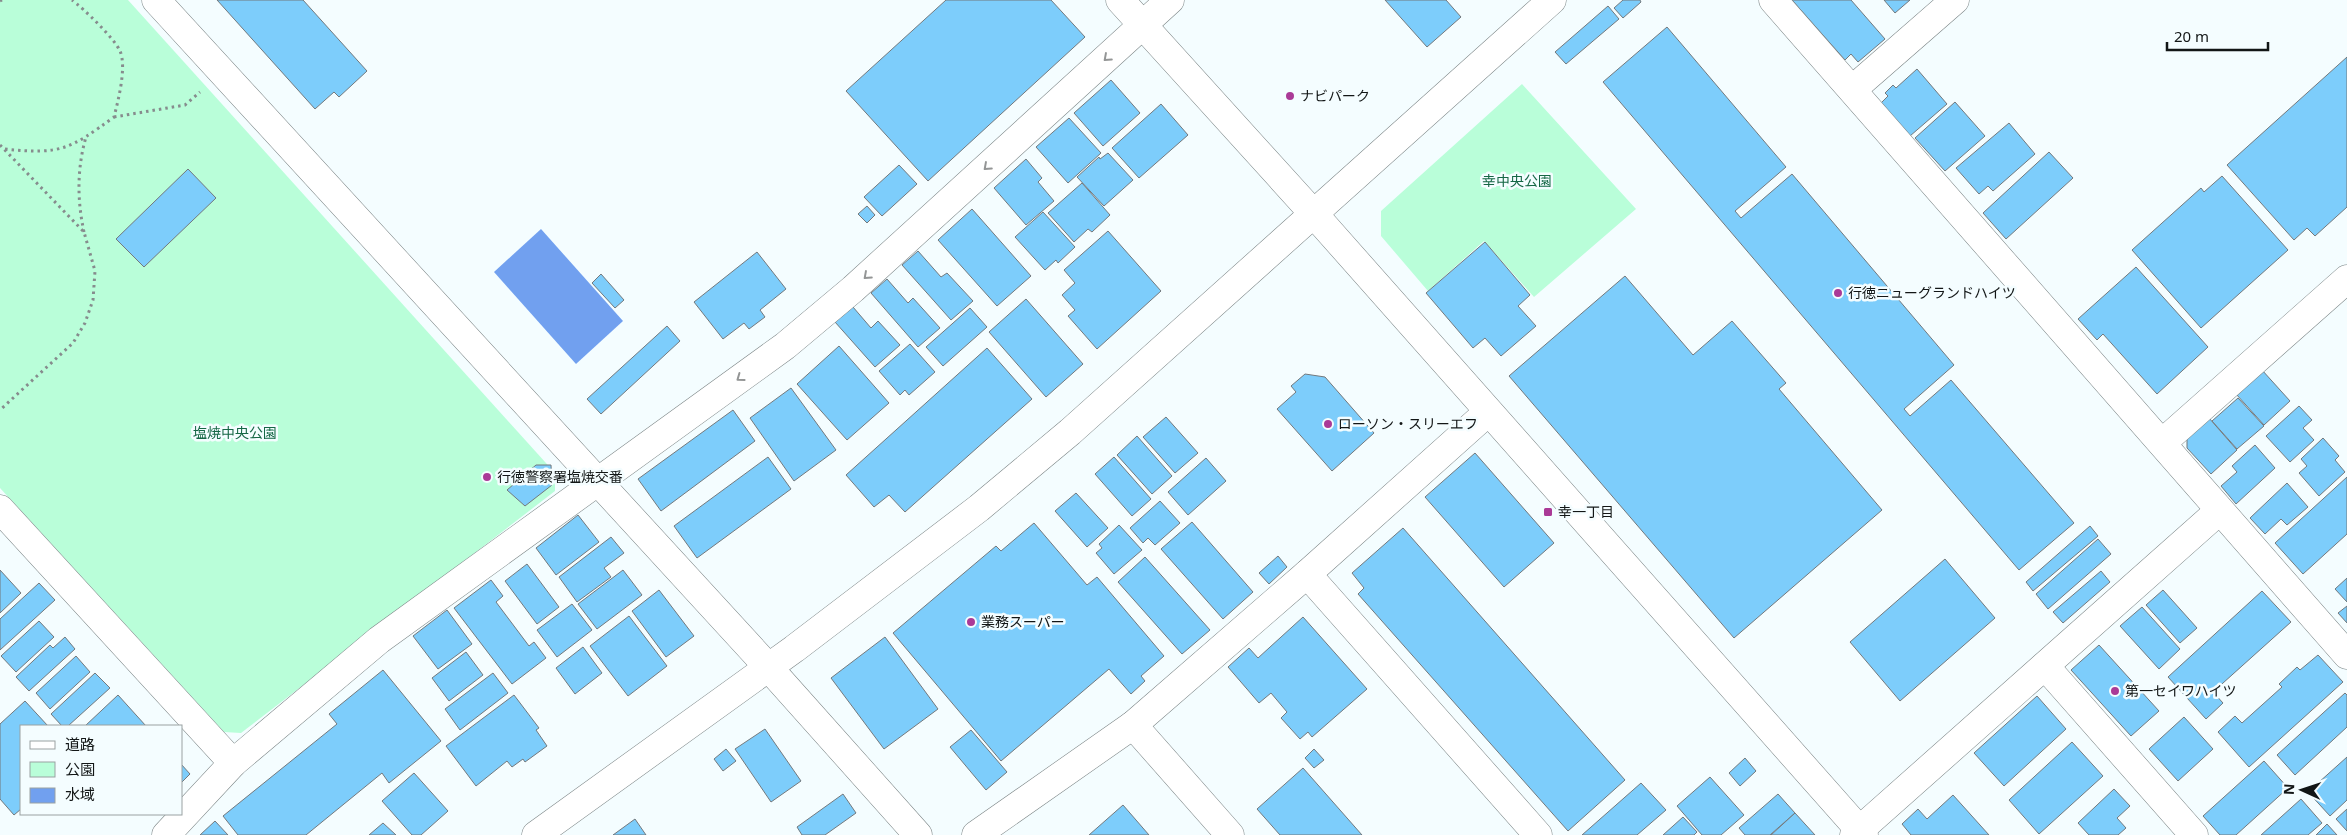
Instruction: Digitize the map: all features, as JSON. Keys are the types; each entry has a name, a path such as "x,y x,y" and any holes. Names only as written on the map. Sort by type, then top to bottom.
{"street":[{"path":"156,0 769,668 918,835"},
{"path":"1120,0 1313,213 1859,833 2219,511"},
{"path":"166,835 233,763 379,640 793,339 853,289 1170,0"},
{"path":"536,835 769,668 979,508 1070,432 1552,0"},
{"path":"1774,0 2162,443 2219,511 2347,655"},
{"path":"1852,89 1955,0"},
{"path":"2162,443 2347,279"},
{"path":"976,835 1133,725 1308,574 1488,412"},
{"path":"0,509 233,763"},
{"path":"1308,574 1538,835"},
{"path":"2045,666 2194,835"},
{"path":"1133,725 1230,835"}],"path":[{"path":"72,0 83,8 120,50 122,59 119,97 114,117"},
{"path":"4,149 30,152 57,151 80,142 114,117 185,105 222,72"},
{"path":"0,410 73,343 85,323 93,300 95,271 78,205 80,156 87,137"},
{"path":"0,145 84,232"}],"green space":[{"name":"塩焼中央公園","path":"0,0 128,0 555,473 555,491 241,733 224,732 0,488"},
{"name":"幸中央公園","path":"1522,84 1636,209 1534,297 1484,241 1428,291 1381,236 1381,211"}],"water":[{"path":"541,229 623,321 576,364 494,272"}],"building":[{"path":"217,0 303,0 367,71 339,97 334,92 315,109"},
{"path":"946,0 1051,0 1085,37 928,181 846,91"},
{"path":"1385,0 1446,0 1461,17 1427,47"},
{"path":"1623,0 1640,0 1641,2 1623,18 1614,8"},
{"path":"1792,0 1851,0 1885,39 1858,62 1851,54 1845,60"},
{"path":"1884,0 1910,0 1895,13"},
{"path":"1608,6 1619,19 1566,64 1555,52"},
{"name":"行徳ニューグランドハイツ","path":"1667,27 1786,167 1735,211 1741,218 1792,174 1954,365 1904,409 1910,416 1951,380 2074,523 2019,570 1603,82"},
{"path":"2347,57 2347,207 2315,236 2307,228 2294,240 2227,165"},
{"path":"1917,69 1947,104 1910,136 1881,103 1888,96 1885,93 1893,85 1896,88"},
{"path":"1111,80 1140,113 1103,146 1074,113"},
{"path":"1955,102 1985,136 1945,171 1915,138"},
{"path":"1161,104 1188,135 1139,178 1112,148"},
{"path":"1069,118 1101,153 1068,183 1036,147"},
{"path":"2009,123 2035,154 1993,191 1988,186 1979,194 1956,168"},
{"path":"2049,152 2073,178 2006,239 1983,213"},
{"path":"1108,153 1133,180 1104,206 1077,177 1099,157 1100,159"},
{"path":"1026,159 1042,178 1038,182 1054,201 1026,225 994,188"},
{"path":"899,165 917,184 882,216 864,197"},
{"path":"188,169 216,198 144,267 116,239"},
{"path":"2222,176 2288,250 2201,328 2132,250 2201,188 2204,192"},
{"path":"1082,183 1110,215 1092,232 1088,229 1074,242 1048,213"},
{"path":"867,206 875,215 867,223 858,214"},
{"path":"972,209 1031,276 997,306 938,240"},
{"path":"1043,212 1075,247 1058,263 1056,260 1045,270 1015,237"},
{"path":"1108,231 1161,291 1097,349 1068,316 1075,310 1062,295 1075,283 1064,270"},
{"path":"1485,242 1530,295 1518,306 1536,326 1501,356 1485,338 1473,348 1426,293"},
{"path":"918,251 941,277 947,273 973,301 951,320 902,265"},
{"path":"757,252 786,289 760,310 765,317 749,329 744,323 723,339 694,302"},
{"path":"2136,267 2208,347 2157,394 2103,334 2097,340 2078,319"},
{"path":"601,274 624,300 615,308 592,283"},
{"path":"1625,276 1693,355 1732,321 1786,383 1779,389 1882,510 1734,638 1509,376"},
{"path":"887,279 908,303 913,298 940,328 918,347 871,293"},
{"path":"1026,299 1083,364 1046,397 989,332"},
{"path":"853,307 871,328 878,321 900,345 875,367 835,322"},
{"path":"970,308 987,327 943,366 926,347"},
{"path":"667,326 680,341 601,414 587,399"},
{"path":"910,344 935,372 909,395 905,390 900,395 879,371"},
{"path":"839,346 889,403 847,440 797,384"},
{"path":"987,348 1032,399 905,512 889,495 874,507 846,475"},
{"path":"2262,370 2290,401 2264,425 2236,394"},
{"name":"ローソン・スリーエフ","path":"1305,374 1325,377 1374,433 1332,471 1277,409 1296,392 1291,386"},
{"path":"791,388 836,450 794,481 750,418"},
{"path":"2238,398 2264,426 2237,449 2212,421"},
{"path":"2299,406 2312,420 2303,428 2314,440 2290,462 2266,436"},
{"path":"733,410 755,441 661,511 638,479"},
{"path":"1166,417 1198,453 1175,473 1143,437"},
{"path":"2209,418 2237,450 2211,474 2187,448 2187,438"},
{"path":"1137,436 1172,476 1152,494 1117,455"},
{"path":"2323,438 2339,456 2335,460 2345,472 2319,496 2299,473 2307,466 2301,459"},
{"path":"2255,445 2275,468 2236,504 2221,486 2237,472 2232,466"},
{"path":"1475,453 1554,543 1504,587 1425,497"},
{"path":"768,457 791,489 697,558 674,526"},
{"path":"1114,457 1151,499 1132,516 1095,474"},
{"path":"1206,458 1226,481 1188,515 1168,492"},
{"path":"536,465 551,465 552,485 525,506 507,490"},
{"path":"2347,477 2347,534 2303,574 2275,543"},
{"path":"2287,483 2308,507 2287,525 2281,519 2265,534 2250,518"},
{"path":"1076,493 1108,528 1087,547 1055,511"},
{"path":"1160,501 1180,523 1155,545 1148,538 1143,543 1130,528"},
{"path":"578,515 599,542 556,575 536,548"},
{"path":"1192,522 1253,592 1223,619 1161,549"},
{"path":"1034,523 1087,585 1097,577 1164,656 1141,676 1145,681 1131,694 1109,669 1001,761 893,633 996,546 1001,551"},
{"path":"1119,525 1142,550 1114,574 1096,553 1102,548 1099,544"},
{"path":"2090,526 2098,536 2033,591 2026,582"},
{"path":"1403,528 1625,780 1568,831 1358,594 1364,588 1352,573"},
{"path":"611,537 624,553 604,568 611,577 577,602 559,577"},
{"path":"2098,539 2111,554 2048,609 2036,594"},
{"path":"1278,556 1287,567 1269,584 1259,573"},
{"path":"1145,557 1210,630 1182,654 1118,582"},
{"path":"1945,559 1995,618 1900,701 1850,642"},
{"path":"527,564 559,607 537,624 505,581"},
{"path":"0,570 21,593 0,613"},
{"path":"623,570 642,595 597,629 578,604"},
{"path":"2101,571 2110,582 2063,623 2053,612"},
{"path":"2347,578 2347,602 2335,589"},
{"path":"491,580 503,596 496,602 529,646 534,642 546,658 512,684 454,608"},
{"path":"39,583 55,600 0,650 0,619"},
{"path":"659,590 694,636 666,657 632,611"},
{"path":"2163,590 2197,628 2180,643 2146,605"},
{"path":"2262,591 2291,622 2213,692 2223,703 2206,719 2168,677"},
{"path":"572,604 592,630 557,657 537,630"},
{"path":"2347,606 2347,623 2338,613"},
{"path":"2142,607 2180,649 2159,669 2120,626"},
{"path":"447,610 472,644 438,669 413,636"},
{"path":"629,616 667,666 628,696 590,646"},
{"path":"1303,617 1367,689 1312,737 1308,732 1300,739 1281,718 1287,712 1271,693 1259,703 1228,667 1249,648 1258,658"},
{"path":"39,621 54,637 16,672 1,656"},
{"path":"65,637 75,649 29,691 16,677 50,645 53,648"},
{"path":"885,637 938,709 884,749 831,678"},
{"name":"第一セイワハイツ","path":"2099,645 2159,711 2131,736 2071,670"},
{"path":"583,647 602,673 575,694 556,668"},
{"path":"466,652 483,675 449,701 432,678"},
{"path":"2318,655 2343,682 2249,767 2218,732 2235,716 2242,723 2282,687 2279,684 2297,667 2300,670"},
{"path":"76,656 90,672 50,709 36,693"},
{"path":"383,670 441,741 389,783 382,773 306,835 238,835 223,816 337,724 329,714"},
{"path":"95,673 110,688 69,725 61,725 51,714"},
{"path":"493,673 508,693 460,730 445,709"},
{"path":"2345,693 2347,695 2347,727 2295,775 2277,755"},
{"path":"118,695 145,725 86,725"},
{"path":"514,695 539,728 536,730 547,746 525,762 523,759 512,767 507,761 476,786 446,746"},
{"path":"2037,696 2066,729 2004,786 1974,753"},
{"path":"25,701 47,725 20,725 20,810 14,815 0,799 0,724"},
{"path":"2184,717 2213,749 2178,781 2149,749"},
{"path":"765,729 801,781 771,802 735,749"},
{"path":"971,730 1007,772 986,790 950,747"},
{"path":"2072,742 2103,776 2039,834 2009,800"},
{"path":"726,749 736,761 723,771 714,759"},
{"path":"1314,749 1324,760 1314,768 1305,758"},
{"path":"2347,757 2347,800 2330,816 2308,792"},
{"path":"1745,758 1756,771 1740,786 1729,773"},
{"path":"2264,761 2288,788 2236,835 2220,835 2203,816"},
{"path":"182,765 190,774 182,782"},
{"path":"1303,768 1362,835 1280,835 1257,809"},
{"path":"414,773 448,811 421,835 412,835 382,801"},
{"path":"1710,777 1744,815 1721,835 1702,835 1677,806"},
{"path":"1641,783 1666,810 1637,835 1582,835"},
{"path":"2114,789 2130,806 2117,818 2126,828 2118,835 2089,835 2078,823"},
{"path":"843,794 856,813 825,835 802,835 797,827"},
{"path":"1778,794 1795,813 1770,835 1745,835 1739,828"},
{"path":"1953,795 1989,835 1911,835 1902,824 1918,809 1927,819"},
{"path":"2301,799 2322,823 2308,835 2261,835"},
{"path":"1123,805 1149,835 1089,835"},
{"path":"2347,809 2347,831 2336,819"},
{"path":"1795,813 1815,835 1771,835"},
{"path":"1683,817 1697,832 1694,835 1663,835"},
{"path":"635,819 646,835 613,835"},
{"path":"215,821 228,835 200,835"},
{"path":"383,823 396,835 369,835"},
{"path":"2327,824 2337,835 2316,835"}],"place":[{"name":"ナビパーク","path":"1290,96"},
{"name":"行徳ニューグランドハイツ","path":"1838,293"},
{"name":"ローソン・スリーエフ","path":"1328,424"},
{"name":"行徳警察署塩焼交番","path":"487,477"},
{"name":"幸一丁目","path":"1548,512"},
{"name":"業務スーパー","path":"971,622"},
{"name":"第一セイワハイツ","path":"2115,691"}]}
